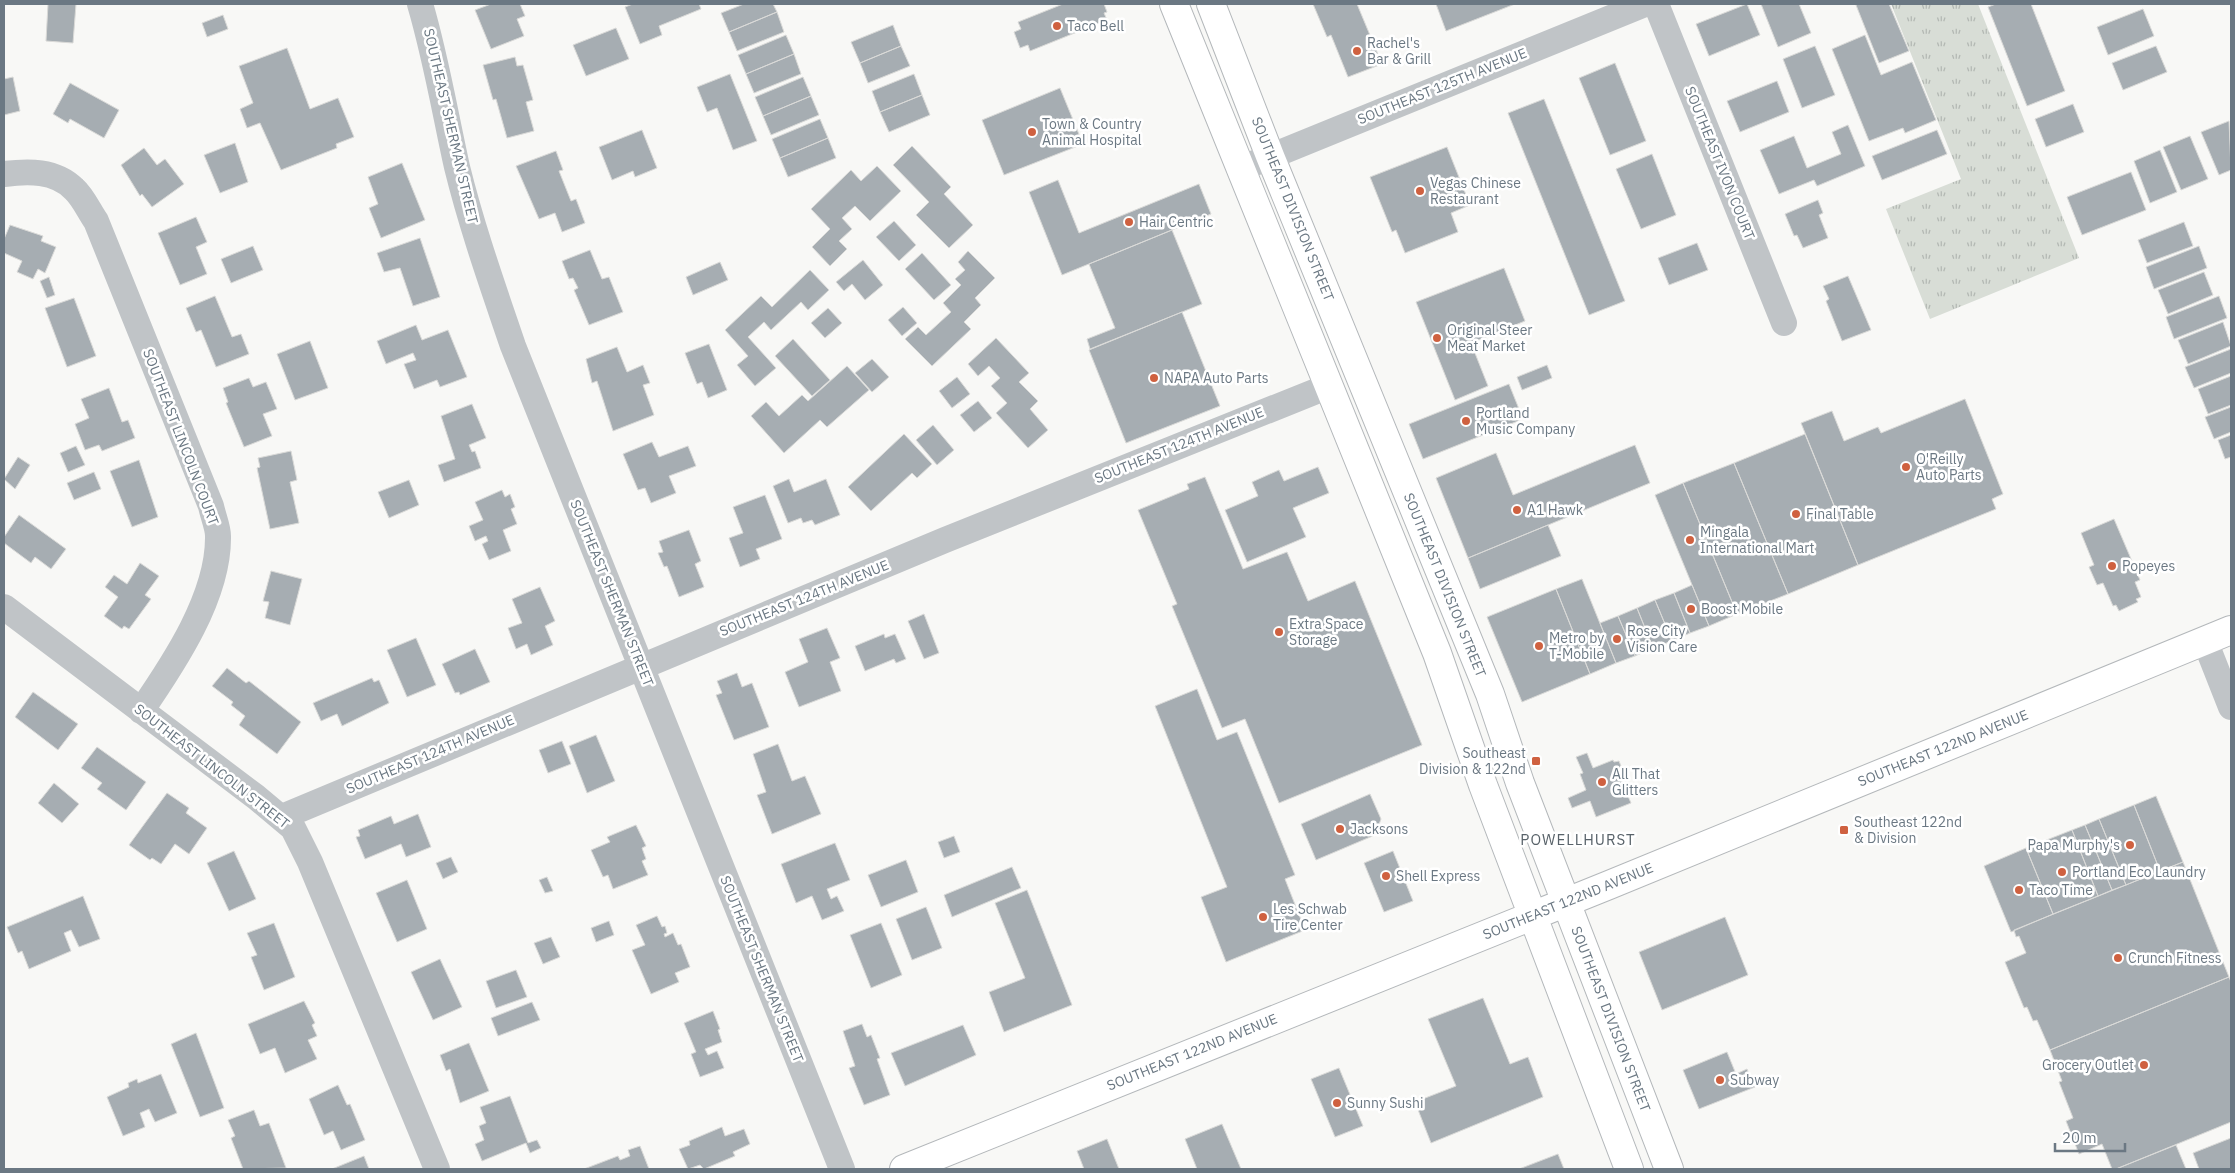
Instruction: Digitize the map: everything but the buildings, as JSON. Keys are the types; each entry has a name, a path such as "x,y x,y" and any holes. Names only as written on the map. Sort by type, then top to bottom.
{"main road":[{"path":"1174,4 1437,653 1483,785 1534,914 1629,1169"},
{"name":"SOUTHEAST DIVISION STREET","path":"1211,4 1270,156 1490,694 1520,783 1669,1169"},
{"path":"1329,386 1343,388 1358,396 1375,412"},
{"name":"SOUTHEAST 122ND AVENUE","path":"904,1169 1566,902 2231,630"}],"street":[{"name":"SOUTHEAST SHERMAN STREET","path":"420,4 430,35 458,169 488,272 513,346 842,1169"},
{"name":"SOUTHEAST 125TH AVENUE","path":"1240,169 1645,4"},
{"name":"SOUTHEAST IVON COURT","path":"1656,4 1784,323"},
{"name":"SOUTHEAST LINCOLN COURT","path":"4,174 26,172 49,174 74,188 96,221 211,506 218,535 211,578 203,602 175,661 142,711"},
{"name":"SOUTHEAST 124TH AVENUE","path":"282,817 641,665 1012,512 1329,386"},
{"name":"SOUTHEAST LINCOLN STREET","path":"4,607 282,817 293,828 310,862 437,1169"},
{"path":"2205,641 2231,707"}],"green space":[{"path":"1891,4 1978,4 2079,258 1930,319 1886,209 1961,179"}],"place":[{"name":"Taco Bell","path":"1057,26"},
{"name":"Rachel's Bar & Grill","path":"1357,51"},
{"name":"Town & Country Animal Hospital","path":"1032,132"},
{"name":"Vegas Chinese Restaurant","path":"1420,191"},
{"name":"Hair Centric","path":"1129,222"},
{"name":"Original Steer Meat Market","path":"1437,338"},
{"name":"NAPA Auto Parts","path":"1154,378"},
{"name":"Portland Music Company","path":"1466,421"},
{"name":"O'Reilly Auto Parts","path":"1906,467"},
{"name":"A1 Hawk","path":"1517,510"},
{"name":"Final Table","path":"1796,514"},
{"name":"Mingala International Mart","path":"1690,540"},
{"name":"Popeyes","path":"2112,566"},
{"name":"Boost Mobile","path":"1691,609"},
{"name":"Extra Space Storage","path":"1279,632"},
{"name":"Rose City Vision Care","path":"1617,639"},
{"name":"Metro by T-Mobile","path":"1539,646"},
{"name":"Southeast Division & 122nd","path":"1536,761"},
{"name":"All That Glitters","path":"1602,782"},
{"name":"Jacksons","path":"1340,829"},
{"name":"Southeast 122nd & Division","path":"1844,830"},
{"name":"Papa Murphy's","path":"2130,845"},
{"name":"Portland Eco Laundry","path":"2062,872"},
{"name":"Shell Express","path":"1386,876"},
{"name":"Taco Time","path":"2019,890"},
{"name":"Les Schwab Tire Center","path":"1263,917"},
{"name":"Crunch Fitness","path":"2118,958"},
{"name":"Grocery Outlet","path":"2144,1065"},
{"name":"Subway","path":"1720,1080"},
{"name":"Sunny Sushi","path":"1337,1103"}],"district":[{"name":"POWELLHURST","path":"1578,839"}]}
